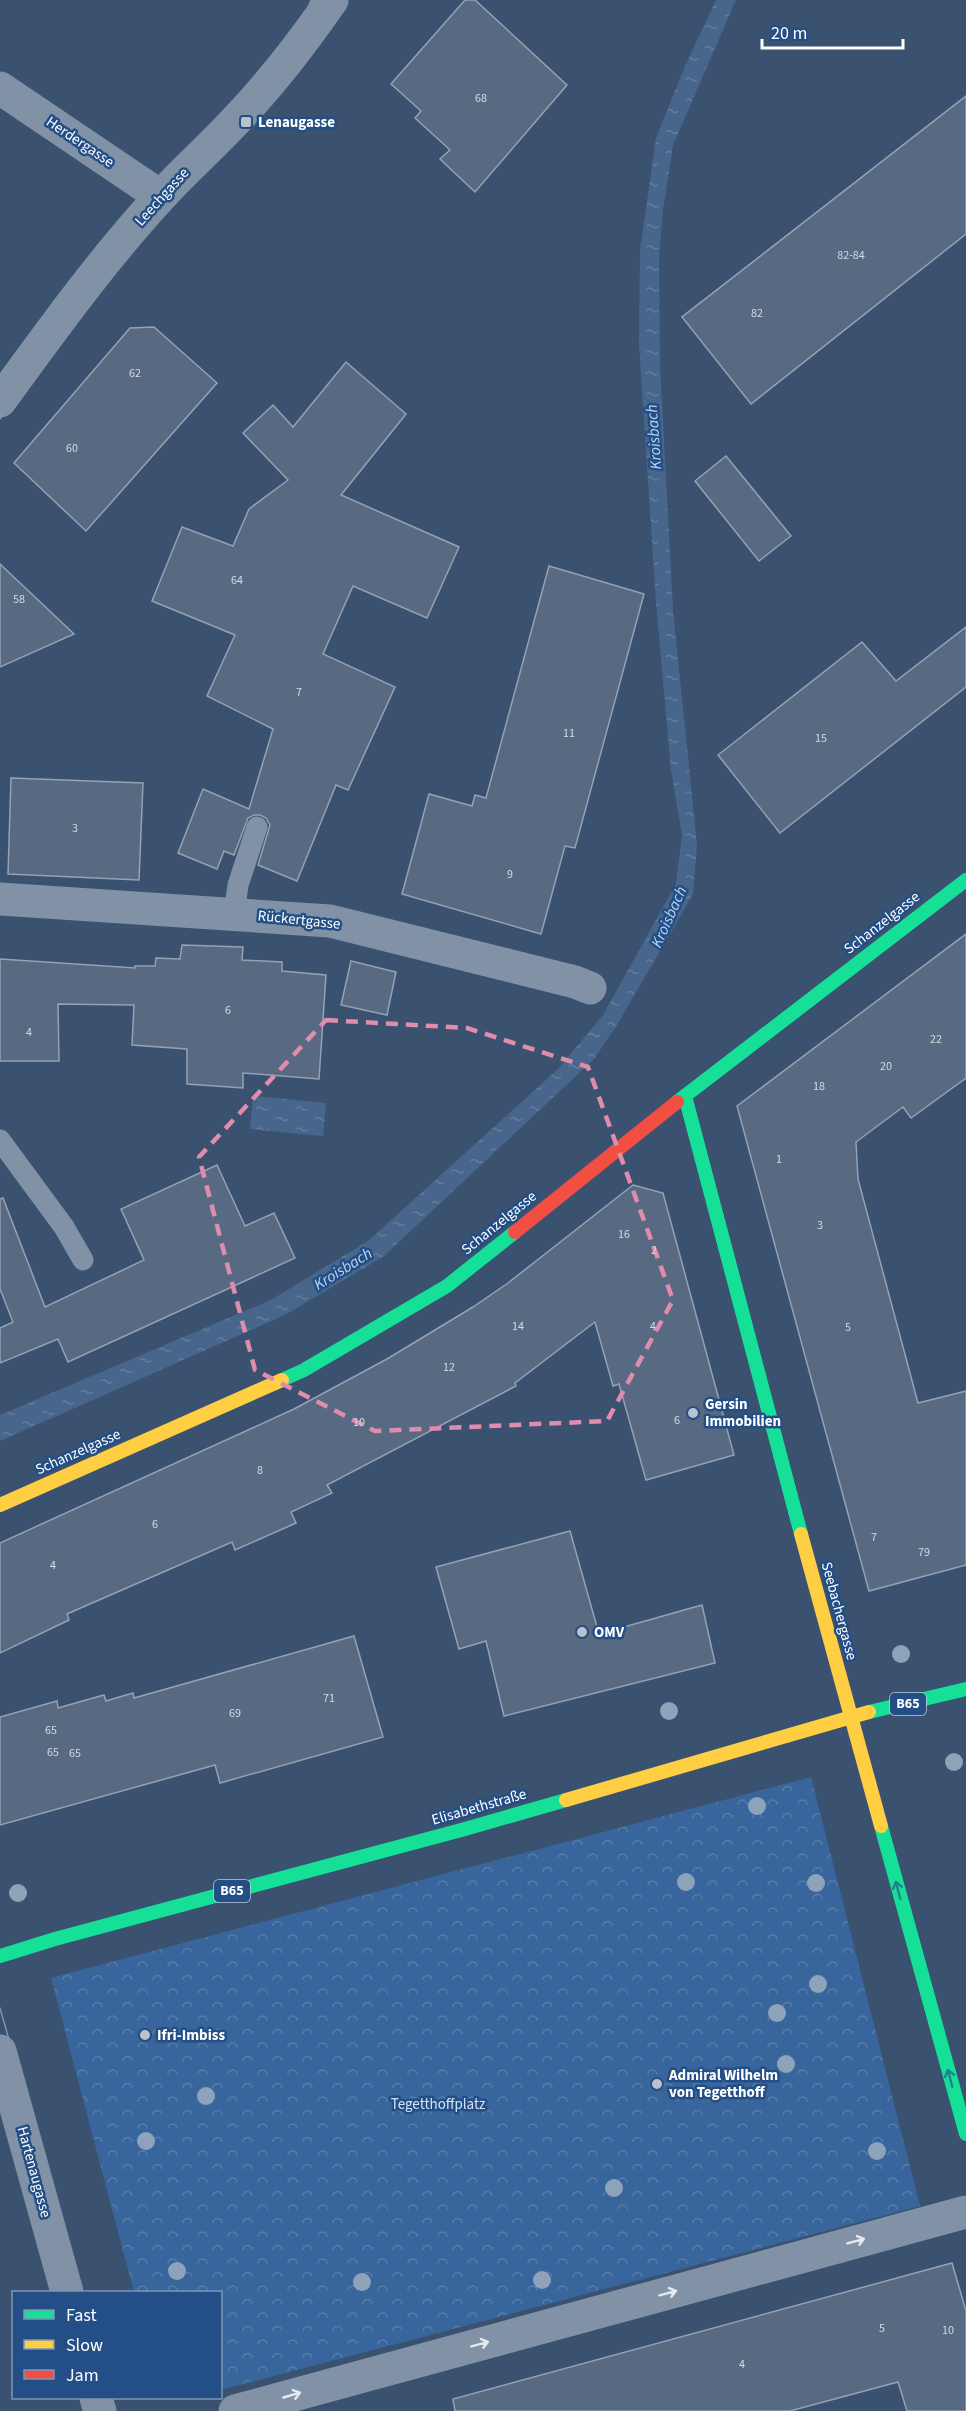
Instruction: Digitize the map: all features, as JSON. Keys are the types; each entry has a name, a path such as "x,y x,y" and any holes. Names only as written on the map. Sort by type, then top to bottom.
{"street":[{"name":"Leechgasse","path":"0,401 64,314 160,196 239,117 298,48 332,0"},
{"name":"Herdergasse","path":"0,88 160,196"},
{"name":"Schanzelgasse","path":"0,1505 304,1370 447,1286 685,1096 966,879"},
{"name":"Rückertgasse","path":"0,899 330,921 575,982 590,988"},
{"name":"Seebachergasse","path":"685,1096 850,1717 966,2134"},
{"name":"Elisabethstraße","path":"0,1956 54,1939 476,1825 850,1717 966,1689"},
{"name":"Hartenaugasse","path":"0,2051 67,2291"},
{"path":"235,2411 966,2212"}],"lane":[{"path":"234,914 238,885 257,827"},
{"path":"0,1140 64,1227 83,1260"}],"highlighted area":[{"path":"326,1020 467,1028 588,1067 673,1300 607,1421 375,1431 255,1370 199,1157"}],"green space":[{"name":"Tegetthoffplatz","path":"811,1777 920,2206 222,2390 222,2291 134,2291 51,1978"}],"water":[{"name":"Kroisbach","path":"716,0 736,0 673,145 659,256 660,366 673,611 697,845 693,894 617,1025 594,1059 384,1256 285,1315 0,1441 0,1415 271,1300 368,1241 559,1068 603,1015 676,884 682,835 671,770 656,602 639,343 640,251 656,138 686,64"},
{"path":"253,1096 326,1103 323,1136 250,1129"}],"building":[{"path":"465,0 475,0 567,85 475,192 440,159 450,150 415,118 421,111 391,84"},
{"path":"966,96 966,234 751,404 682,317"},
{"path":"154,327 217,383 86,531 14,463 130,328"},
{"path":"346,362 406,414 341,495 459,547 427,618 353,586 323,654 395,687 348,790 336,785 297,881 258,865 270,825 266,818 260,815 248,818 234,855 224,851 217,869 178,853 203,789 249,809 273,729 207,696 235,635 152,601 182,527 233,546 249,509 288,480 243,433 273,405 293,427"},
{"path":"726,456 791,536 759,561 695,481"},
{"path":"0,564 74,634 0,667"},
{"path":"549,566 644,594 575,848 565,846 541,934 402,894 429,794 472,806 475,795 486,798"},
{"path":"966,627 966,687 780,833 718,755 862,642 896,681"},
{"path":"11,778 143,783 139,880 8,874"},
{"path":"966,934 966,1078 911,1118 903,1107 856,1142 858,1179 918,1403 966,1391 966,1565 869,1591 737,1106"},
{"path":"182,945 243,947 242,960 282,962 282,971 326,975 319,1079 243,1073 243,1088 187,1084 187,1049 132,1045 134,1005 58,1004 59,1061 0,1061 0,959 135,968 135,966 155,966 156,958 180,959"},
{"path":"351,961 396,972 387,1015 341,1005"},
{"path":"217,1165 245,1226 274,1213 295,1258 68,1362 58,1339 0,1363 0,1328 13,1322 0,1289 0,1199 3,1198 45,1307 144,1260 121,1209"},
{"path":"633,1185 663,1193 734,1455 646,1480 619,1384 613,1386 595,1322 515,1383 516,1386 327,1485 332,1493 291,1512 296,1523 235,1550 232,1542 67,1614 69,1620 0,1653 0,1543 294,1409 387,1359 508,1283"},
{"path":"570,1531 599,1634 702,1605 715,1663 504,1716 486,1641 459,1649 436,1567"},
{"path":"354,1636 383,1737 220,1783 215,1765 0,1825 0,1717 57,1701 58,1708 104,1695 106,1701 133,1693 134,1698"},
{"path":"952,2263 966,2311 966,2411 907,2411 898,2382 790,2411 455,2411 453,2399"}],"tram line":[{"path":"0,383 130,213 248,90 283,49 302,21 311,0"},
{"path":"0,419 73,317 124,255 169,202 246,122 307,53 329,13 333,0"},
{"path":"0,2008 81,2291"},
{"path":"0,2105 53,2291"},
{"path":"82,2399 85,2411"},
{"path":"110,2399 114,2411"}],"traffic: fast":[{"path":"677,1102 966,880"},
{"path":"685,1096 801,1534"},
{"path":"282,1380 304,1370 447,1286 515,1232"},
{"path":"869,1712 966,1689"},
{"path":"0,1956 566,1800"},
{"path":"881,1826 966,2134"}],"traffic: slow":[{"path":"0,1505 282,1380"},
{"path":"801,1534 881,1826"},
{"path":"566,1800 869,1712"}],"traffic: jam":[{"path":"515,1232 677,1102"}],"place":[{"name":"Lenaugasse","path":"246,122"},
{"name":"Gersin Immobilien","path":"693,1413"},
{"name":"OMV","path":"582,1632"},
{"name":"Ifri-Imbiss","path":"145,2035"},
{"name":"Admiral Wilhelm von Tegetthoff","path":"657,2084"}]}
